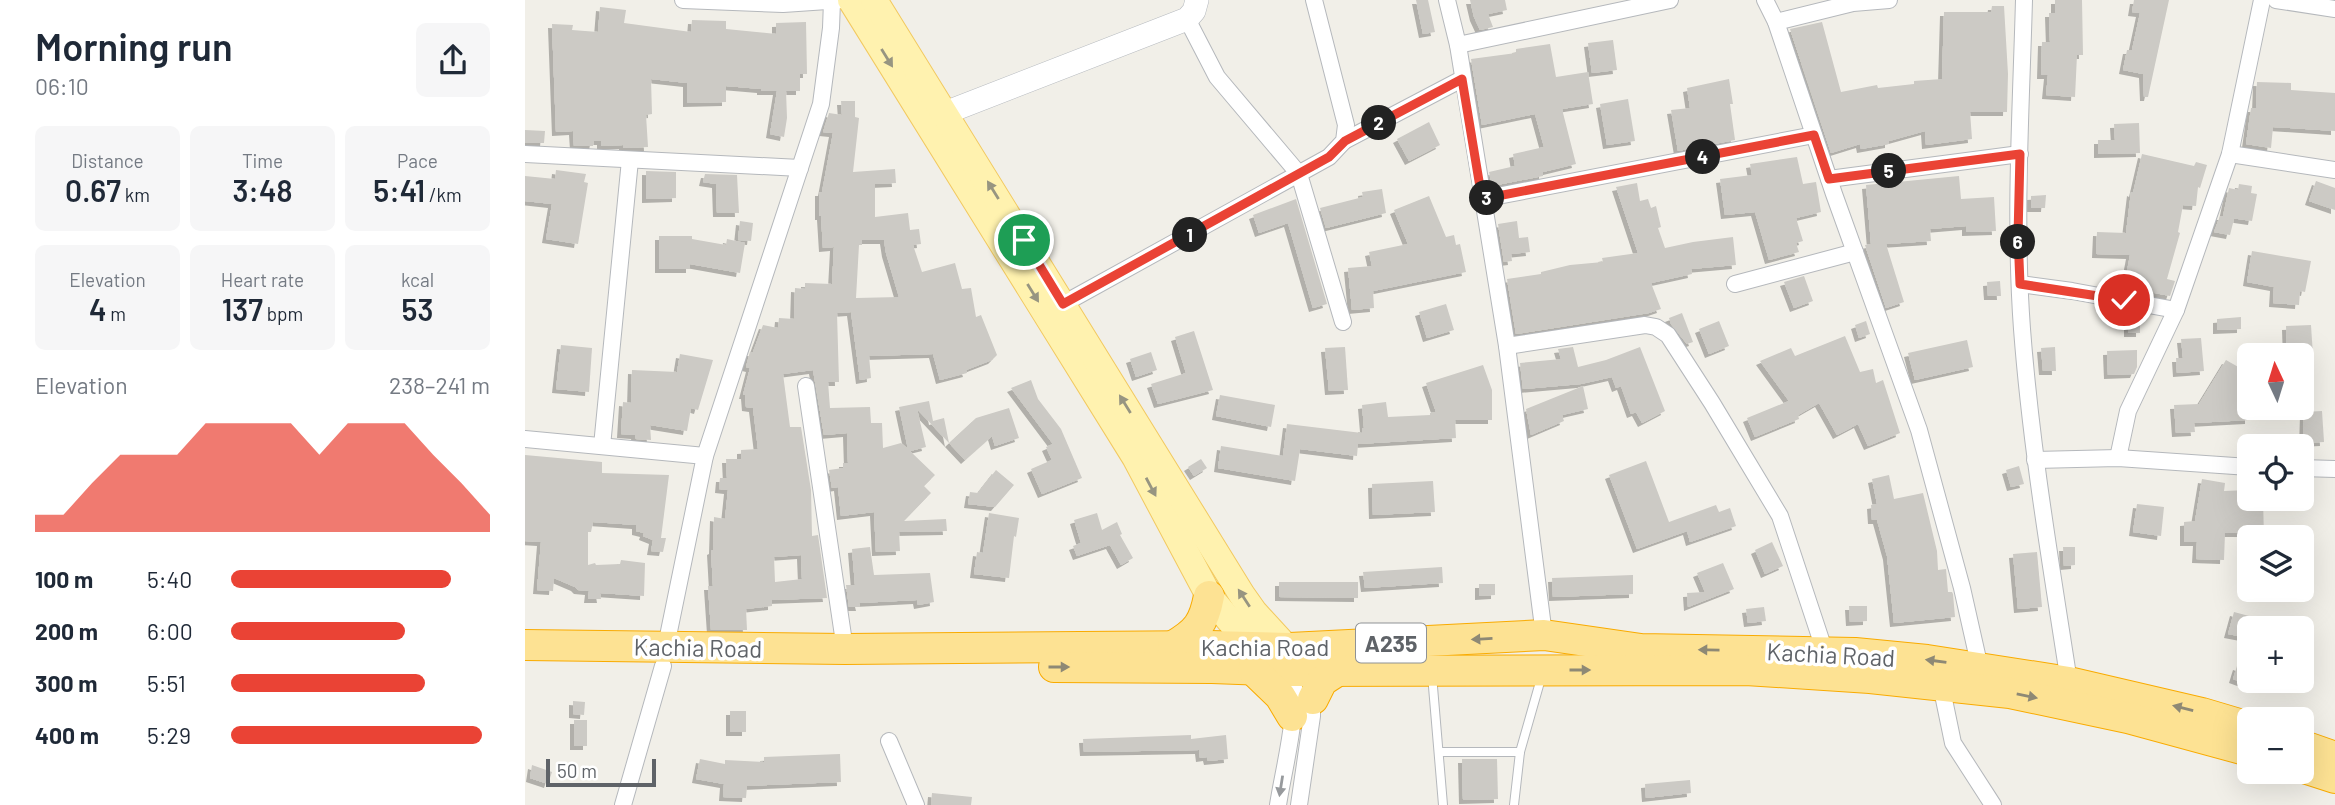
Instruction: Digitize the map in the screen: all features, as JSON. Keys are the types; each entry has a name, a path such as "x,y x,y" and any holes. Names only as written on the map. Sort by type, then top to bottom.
{"highway":[{"path":"1173,646 1197,629 1206,614 1209,596"},
{"name":"Kachia Road","path":"1296,663 1544,635 1641,649 1825,652 1927,660 2069,682 2237,723"},
{"name":"Kachia Road","path":"525,645 665,656 1252,658 1339,670 1746,670 2010,693 2181,731 2237,747"},
{"name":"Kachia Road","path":"525,665 845,649 1173,646 1211,657"},
{"path":"1252,658 1280,695 1305,715 1322,681 1339,670"},
{"path":"2314,750 2335,757"},
{"path":"2314,771 2335,778"}],"main road":[{"path":"849,0 1135,457 1209,596 1252,658"},
{"path":"874,0 1242,595 1296,663"}],"street":[{"path":"683,0 783,4 849,0"},
{"path":"1314,0 1346,125 1345,141"},
{"path":"1447,0 1458,45 1507,346 1544,635"},
{"path":"1458,45 1670,0"},
{"path":"1765,0 1776,22 1919,430 1962,587 1980,668"},
{"path":"1776,22 1853,3 1889,0"},
{"path":"2024,0 2018,236 2022,329 2035,460 2069,682"},
{"path":"2119,458 2129,411 2176,310 2230,154 2262,0"},
{"path":"2276,0 2335,9"},
{"path":"623,805 665,656 705,456 821,104 832,1"},
{"path":"945,113 1192,9 1217,77 1299,174 1343,322"},
{"path":"1063,304 1329,157 1345,141 1462,79"},
{"path":"1482,199 1814,135"},
{"path":"525,154 800,169"},
{"path":"1829,179 2020,154"},
{"path":"2230,154 2335,170"},
{"path":"602,446 630,160"},
{"path":"1734,284 1855,252"},
{"path":"2020,284 2176,310"},
{"path":"1507,346 1645,325 1656,327 1668,335 1780,516 1825,652"},
{"path":"806,386 845,649"},
{"path":"525,439 705,456"},
{"path":"2035,460 2119,458 2237,466"},
{"path":"2314,468 2335,468"},
{"path":"1296,663 1294,692 1305,715"},
{"path":"1296,663 1311,683 1305,715 1299,805"},
{"path":"1941,685 1953,743 1993,805"},
{"path":"1277,805 1286,755 1305,715"},
{"path":"1286,755 1305,715"},
{"path":"889,741 916,805"}],"lane":[{"path":"1431,670 1443,805"},
{"path":"1514,805 1520,752 1544,670"},
{"path":"1439,752 1520,752"}],"building":[{"path":"1416,0 1428,0 1435,32 1423,34"},
{"path":"1470,0 1505,0 1507,10 1488,14 1493,27 1480,30"},
{"path":"2055,0 2082,0 2083,55 2077,55 2075,97 2046,95 2048,75 2041,75 2042,42 2050,42 2049,13 2055,13"},
{"path":"2134,0 2169,0 2148,97 2144,97 2143,74 2123,70 2127,50 2132,50 2140,13 2132,12"},
{"path":"1992,6 2004,6 2007,112 1970,112 1972,139 1926,145 1925,131 1889,141 1889,144 1861,149 1860,144 1831,153 1790,29 1822,22 1841,92 1877,85 1878,88 1914,84 1914,81 1942,79 1944,12 1991,12"},
{"path":"600,7 626,10 624,23 691,32 692,20 726,21 726,29 776,34 776,23 806,22 807,74 800,74 800,91 786,91 787,118 784,137 770,134 777,91 726,86 726,102 687,103 687,83 651,79 652,114 646,115 648,147 601,146 601,141 594,141 593,146 574,146 573,131 556,132 552,24 573,25 572,30 598,32"},
{"path":"1613,40 1617,70 1592,73 1588,43"},
{"path":"1550,44 1556,77 1588,72 1593,104 1562,109 1576,164 1543,172 1543,176 1492,186 1489,172 1515,166 1513,154 1544,147 1535,114 1482,125 1471,59 1516,53 1516,49"},
{"path":"1729,79 1735,140 1678,151 1671,110 1690,108 1687,88"},
{"path":"2257,82 2291,83 2291,90 2335,93 2335,131 2273,127 2271,148 2246,144 2251,108 2256,108"},
{"path":"1628,99 1635,141 1607,145 1600,104"},
{"path":"841,101 855,101 855,117 859,118 853,172 895,169 896,183 875,184 875,217 908,213 910,230 919,229 921,244 913,245 922,272 955,263 962,289 971,288 976,317 981,315 997,355 992,360 966,370 967,373 940,380 933,354 869,356 871,378 860,380 851,312 837,313 839,382 828,382 830,408 870,407 871,423 882,423 883,448 901,443 908,449 899,407 929,401 933,421 944,418 949,443 917,409 926,447 910,451 935,475 924,486 931,493 904,521 946,519 947,531 899,532 900,551 876,552 874,512 841,516 838,487 832,488 829,470 843,468 843,463 848,463 847,433 824,435 813,370 783,374 790,427 801,427 811,490 812,536 818,535 827,598 772,600 772,606 746,609 747,630 711,630 708,586 713,586 711,551 714,517 725,519 728,490 719,489 720,478 727,478 726,459 741,459 741,450 758,449 753,408 746,407 743,395 750,368 746,367 750,352 753,352 763,325 778,328 779,318 794,319 795,288 805,289 805,283 832,284 834,247 823,248 819,192 822,192 833,133 823,132 829,113 842,115","holes":["862,240 884,240 899,297 856,298 859,245 862,245","801,555 802,579 775,582 774,557"]},
{"path":"1429,122 1440,145 1409,161 1397,139"},
{"path":"2139,123 2140,153 2098,154 2098,140 2115,140 2114,124"},
{"path":"525,130 545,131 544,143 525,143"},
{"path":"2142,154 2194,166 2196,162 2207,165 2200,188 2198,187 2196,206 2183,205 2180,233 2167,279 2175,281 2170,296 2124,287 2130,255 2096,254 2097,232 2126,233 2131,192 2133,193"},
{"path":"1797,157 1803,184 1816,182 1821,212 1796,218 1803,241 1796,243 1799,252 1769,260 1755,212 1725,215 1720,179 1752,175 1750,164"},
{"path":"556,170 586,174 584,182 588,183 578,244 546,239 552,204 525,201 525,176 555,179"},
{"path":"646,171 676,172 676,198 646,199"},
{"path":"705,174 737,175 739,213 717,213 716,184 703,182"},
{"path":"1959,176 1961,199 1994,197 1996,231 1966,232 1966,226 1930,229 1931,241 1886,244 1904,302 1886,308 1865,245 1871,244 1866,185"},
{"path":"2316,181 2335,188 2335,210 2309,201"},
{"path":"1637,183 1640,201 1648,199 1651,208 1656,206 1661,227 1658,228 1665,248 1733,237 1736,265 1691,269 1692,274 1651,283 1661,309 1649,313 1516,334 1507,279 1541,274 1570,265 1603,262 1602,258 1638,253 1616,187"},
{"path":"2239,184 2252,186 2251,193 2257,194 2252,221 2224,217 2234,219 2230,235 2214,232 2220,216 2223,216 2229,188 2238,190"},
{"path":"1382,189 1386,213 1326,228 1320,208 1363,197 1362,192"},
{"path":"2046,195 2045,208 2031,208 2031,196"},
{"path":"1429,196 1446,237 1454,235 1456,245 1460,244 1466,272 1373,291 1374,308 1352,310 1348,268 1372,266 1369,252 1408,244 1394,210"},
{"path":"1296,199 1327,304 1313,308 1288,223 1259,233 1253,215"},
{"path":"740,221 753,223 751,241 738,240"},
{"path":"1517,221 1519,238 1528,237 1530,252 1511,254 1512,261 1504,262 1498,224"},
{"path":"659,236 692,236 692,239 726,245 727,239 745,243 740,273 690,264 690,269 659,269"},
{"path":"2252,251 2311,261 2305,292 2300,291 2299,305 2273,303 2274,287 2247,282"},
{"path":"1804,276 1813,301 1794,308 1784,282"},
{"path":"2000,281 2001,296 1988,296 1987,282"},
{"path":"1446,304 1454,330 1427,338 1419,312"},
{"path":"1682,313 1693,342 1687,344 1669,318"},
{"path":"2128,315 2140,315 2140,333 2128,333"},
{"path":"2241,317 2241,329 2217,330 2217,319"},
{"path":"1719,321 1729,346 1709,354 1699,329"},
{"path":"1866,321 1870,334 1859,338 1855,325"},
{"path":"2311,325 2312,343 2287,343 2286,326"},
{"path":"1194,331 1213,390 1158,404 1151,384 1186,373 1175,337"},
{"path":"1845,336 1860,372 1873,369 1876,383 1883,380 1900,433 1868,446 1858,424 1837,435 1819,403 1798,415 1799,419 1755,437 1747,418 1789,401 1760,361 1791,348 1795,356"},
{"path":"2201,338 2204,371 2177,373 2176,358 2183,358 2181,339"},
{"path":"1967,340 1973,367 1915,380 1908,353"},
{"path":"561,345 592,348 589,392 556,389"},
{"path":"1345,347 1348,390 1329,391 1325,348"},
{"path":"1573,347 1578,367 1640,347 1665,411 1642,423 1636,412 1631,414 1621,386 1616,388 1612,377 1581,384 1523,389 1520,363 1561,359 1558,349"},
{"path":"2055,347 2056,371 2043,371 2041,348"},
{"path":"2137,350 2137,367 2134,374 2108,375 2107,351"},
{"path":"1151,352 1157,370 1136,377 1130,359"},
{"path":"680,354 713,360 698,410 691,408 687,431 650,425 651,440 621,434 623,402 631,403 632,370 677,372"},
{"path":"2226,360 2237,366 2237,420 2249,420 2194,423 2195,432 2176,433 2174,405 2199,404"},
{"path":"1483,365 1492,390 1492,420 1455,420 1456,438 1358,444 1357,456 1300,449 1295,481 1218,468 1221,446 1283,456 1287,424 1362,433 1362,405 1386,402 1388,417 1430,415 1436,412 1426,383"},
{"path":"1031,380 1038,399 1061,429 1082,478 1042,494 1031,469 1052,460 1046,447 1053,444 1011,388"},
{"path":"1583,386 1588,409 1562,415 1564,421 1531,435 1526,409"},
{"path":"1220,395 1275,405 1271,427 1216,416"},
{"path":"1009,408 1019,438 995,446 992,436 965,460 949,443 976,418"},
{"path":"2314,411 2322,411 2324,442 2314,442 2314,434 2303,434 2304,420 2314,420"},
{"path":"525,455 602,462 602,473 669,475 661,538 666,538 663,552 651,551 653,540 636,531 636,525 593,522 591,532 588,532 588,565 620,564 621,560 645,563 644,596 600,593 601,599 588,599 589,591 578,590 554,578 553,591 537,590 541,542 525,541"},
{"path":"1201,459 1207,468 1194,476 1188,467"},
{"path":"1646,461 1669,522 1716,505 1719,512 1730,508 1736,526 1690,542 1687,531 1637,549 1609,475"},
{"path":"2019,466 2024,484 2011,487 2006,470"},
{"path":"996,470 1014,485 995,507 968,504 970,492 978,493"},
{"path":"1889,475 1894,499 1923,493 1937,551 1938,570 1946,569 1948,592 1953,594 1955,617 1894,623 1887,556 1877,520 1872,520 1871,505 1877,504 1872,479"},
{"path":"2202,479 2225,483 2224,491 2237,490 2237,511 2263,511 2264,525 2237,525 2237,533 2225,533 2224,560 2196,559 2197,542 2184,542 2184,522 2195,521"},
{"path":"1433,481 1435,512 1373,515 1372,484"},
{"path":"2137,504 2164,507 2161,536 2133,532"},
{"path":"989,513 1019,518 1009,578 974,574 977,552 983,553"},
{"path":"1097,513 1102,530 1117,522 1122,534 1120,535 1133,558 1121,565 1110,545 1077,556 1073,546 1081,543 1074,520"},
{"path":"1772,542 1783,566 1765,574 1755,550"},
{"path":"870,547 874,575 930,573 934,602 918,605 917,600 859,603 860,607 849,607 846,585 855,585 852,549"},
{"path":"2063,547 2075,547 2075,565 2064,566"},
{"path":"2037,552 2042,607 2018,609 2013,554"},
{"path":"1723,563 1734,589 1688,607 1687,593 1705,592 1697,573"},
{"path":"1442,567 1443,583 1365,588 1363,572"},
{"path":"1633,575 1633,594 1553,597 1552,578"},
{"path":"1279,582 1358,582 1358,598 1279,597"},
{"path":"1479,584 1495,584 1495,595 1479,596"},
{"path":"1849,606 1867,606 1867,621 1850,622"},
{"path":"1764,607 1766,621 1748,623 1746,609"},
{"path":"2234,612 2249,616 2237,616 2237,636 2228,634"},
{"path":"573,701 585,702 584,715 573,714"},
{"path":"730,711 746,711 746,732 730,732"},
{"path":"574,720 587,720 587,746 574,746"},
{"path":"1191,735 1191,739 1226,735 1228,759 1208,761 1207,757 1200,758 1199,750 1084,752 1083,739"},
{"path":"840,754 841,782 747,786 746,798 723,797 724,784 696,779 700,759 725,764 725,760 764,762 764,757"},
{"path":"1462,759 1497,759 1498,799 1463,800"},
{"path":"532,765 552,772 548,784 530,778"},
{"path":"1690,780 1691,793 1646,798 1645,784"},
{"path":"932,793 972,797 971,805 931,805"}],"route":[{"path":"1024,240 1063,304 1329,157 1345,141 1462,79 1482,199 1814,135 1829,179 2020,154 2020,284 2124,300"}]}
